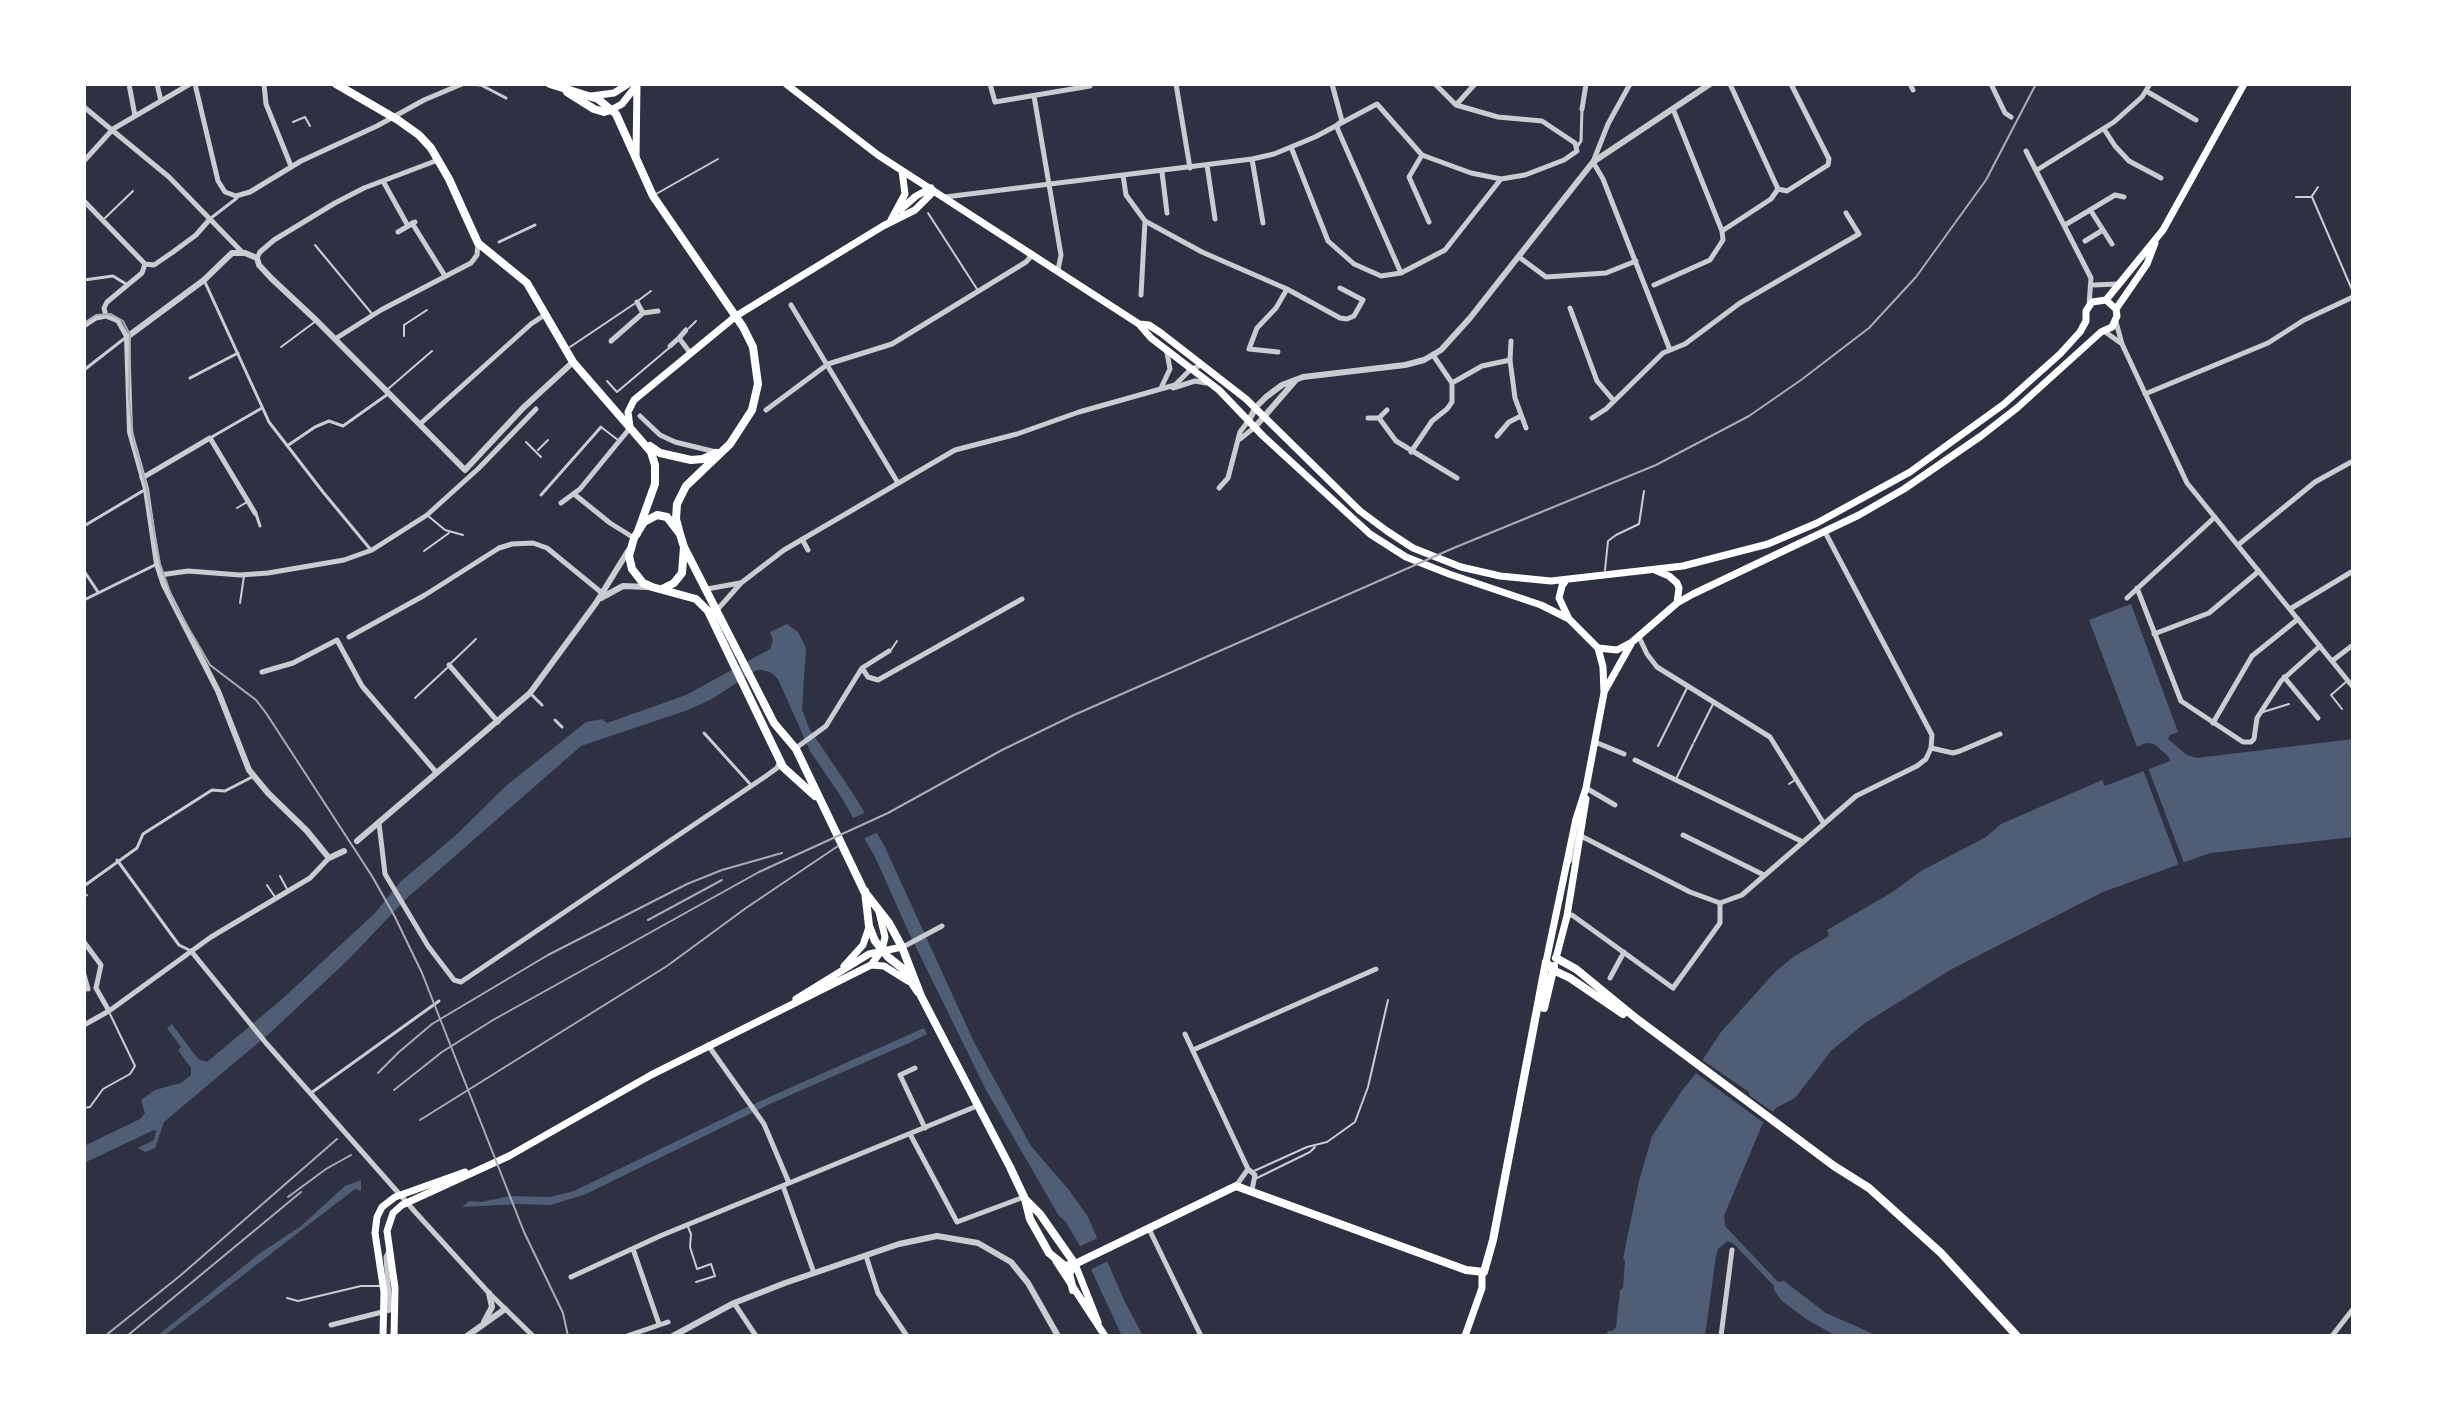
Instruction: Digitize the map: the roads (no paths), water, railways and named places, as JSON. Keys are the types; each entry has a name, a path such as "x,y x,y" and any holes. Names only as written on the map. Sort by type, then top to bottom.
{"highway":[{"path":"336,84 419,135 438,160 478,243 527,283 573,362 643,442 655,461 656,476 630,548 632,569 643,583 700,602 740,667"},
{"path":"550,84 589,96 611,110 621,123 653,196 736,316 753,347 758,384 752,410 730,444 686,486 677,504 676,519 684,547 717,610 780,761 818,800"},
{"path":"563,89 594,109 604,112 611,110"},
{"path":"643,442 660,453 681,459 703,459 730,444"},
{"path":"635,536 644,522 657,515 667,517 680,534"},
{"path":"662,589 674,583 682,573 684,547"},
{"path":"748,684 774,723 799,745 818,800 864,891 869,926 882,950 902,968 921,996"},
{"path":"864,891 889,923 902,947 921,996 1024,1198 1030,1219 1056,1261 1065,1266 1236,1186 1471,1272 1482,1273 1489,1262 1546,962"},
{"path":"1546,962 1556,958"},
{"path":"1536,1022 1543,1010 1556,958"},
{"path":"1556,958 1576,969 1638,1020 1834,1166 1869,1188 1941,1253 2017,1336"},
{"path":"1546,962 1553,970 1629,1018 1638,1020"},
{"path":"1024,1198 1079,1262"},
{"path":"1073,1290 1069,1273 1079,1262"}],"main road":[{"path":"589,96 614,93 628,84"},
{"path":"611,110 622,104 637,84"},
{"path":"636,160 637,84"},
{"path":"786,84 902,171 1139,324 1212,385 1351,518 1406,557 1541,605 1569,619 1598,648 1603,667 1604,693 1586,788 1576,819 1546,962"},
{"path":"1598,648 1617,650 1636,639 1677,603 1825,532 1945,463 2017,408 2102,332 2112,327 2116,322 2116,309 2147,264 2155,243 2244,84"},
{"path":"897,212 905,194 902,171"},
{"path":"889,222 916,196 932,190"},
{"path":"630,427 628,412 634,400 736,316 889,222 915,210 932,190"},
{"path":"2105,300 2155,243"},
{"path":"1139,324 1149,325 1161,333 1256,407 1360,511 1413,548 1461,567 1532,580 1566,580 1655,570 1726,556 1776,541 1817,523 1890,484 1944,450 2004,404 2080,332 2086,321 2088,306 2096,300 2105,300 2116,309"},
{"path":"2086,321 2091,329 2102,332"},
{"path":"1655,570 1677,583 1677,603"},
{"path":"1566,580 1559,598 1569,619"},
{"path":"1604,693 1636,639"},
{"path":"1556,958 1567,916 1586,788"},
{"path":"394,1336 375,1226 382,1207 555,1130 708,1045 871,965 882,950 885,937 879,912"},
{"path":"840,970 863,945 869,926"},
{"path":"778,1013 840,970 882,950 902,947"},
{"path":"871,965 884,966 910,982"},
{"path":"383,1336 394,1276 389,1250 389,1222 403,1198"},
{"path":"1056,1261 1105,1336"},
{"path":"1079,1262 1100,1328"},
{"path":"1465,1336 1482,1288 1482,1273"}],"street":[{"path":"129,84 135,116"},
{"path":"157,84 161,101"},
{"path":"84,161 113,129 193,84 218,181 225,192 240,196"},
{"path":"264,84 266,104 279,128 291,166"},
{"path":"84,201 145,264 154,265 196,235 210,219 240,196 291,166 353,138 429,97 462,84"},
{"path":"479,84 506,98"},
{"path":"990,84 995,102 1090,86"},
{"path":"1176,84 1190,168"},
{"path":"1332,84 1342,121 1337,125"},
{"path":"1435,84 1456,105 1498,117 1542,121 1568,137 1577,147"},
{"path":"1456,105 1475,84"},
{"path":"945,197 1252,159 1291,147 1377,104 1422,155 1471,173 1501,179 1542,170 1573,155 1581,141 1586,84"},
{"path":"1219,488 1232,469 1240,432 1256,407 1282,385 1318,374 1405,365 1433,355 1448,344 1593,162 1608,124 1630,84"},
{"path":"1593,162 1710,84"},
{"path":"1730,84 1778,189"},
{"path":"1778,189 1787,191 1795,187 1828,165 1829,159 1791,84"},
{"path":"1991,84 2005,113 2011,117"},
{"path":"2037,170 2104,129 2132,107 2150,84"},
{"path":"2146,91 2196,120"},
{"path":"1034,96 1061,255 1058,270"},
{"path":"84,107 169,177 242,252 257,258 262,269 470,477"},
{"path":"1654,285 1710,260 1723,240 1673,109"},
{"path":"1337,125 1401,273"},
{"path":"2104,129 2129,161 2161,178"},
{"path":"1291,147 1328,241 1354,264 1386,277 1401,273 1445,250 1501,179"},
{"path":"2026,151 2093,284 2105,300"},
{"path":"1422,155 1409,177 1429,222"},
{"path":"1252,159 1263,223"},
{"path":"257,258 264,249 296,226 333,204 438,160"},
{"path":"1593,162 1670,350"},
{"path":"1207,165 1215,219"},
{"path":"1162,172 1167,213"},
{"path":"1123,175 1126,195 1145,221 1202,252 1287,289 1340,318 1354,316 1363,300 1340,288"},
{"path":"383,181 445,276"},
{"path":"1722,231 1771,199 1778,189"},
{"path":"2065,225 2115,195 2124,197"},
{"path":"2091,211 2112,244"},
{"path":"1592,418 1670,350 1685,344 1740,303 1859,234 1846,213"},
{"path":"1141,295 1145,221"},
{"path":"398,232 412,224"},
{"path":"499,242 535,225"},
{"path":"2085,241 2103,230"},
{"path":"335,339 373,315 471,263 477,255 478,243"},
{"path":"84,370 204,280 232,253 242,252"},
{"path":"766,410 828,364 889,346 1026,262 1034,254"},
{"path":"1519,257 1546,277 1606,273 1636,261"},
{"path":"106,316 104,308 107,302 142,273 145,264"},
{"path":"84,280 113,276 126,284"},
{"path":"204,280 262,408 287,446 372,550"},
{"path":"2093,284 2111,286 2123,280"},
{"path":"2088,306 2093,284"},
{"path":"1278,352 1249,349 1257,328 1276,308 1287,289"},
{"path":"2145,394 2268,343 2296,324 2353,294"},
{"path":"637,302 643,313"},
{"path":"791,305 899,485"},
{"path":"1570,308 1597,381 1614,401"},
{"path":"611,341 643,313 658,311"},
{"path":"420,424 546,314"},
{"path":"84,326 106,316 118,321 127,337 129,423 146,489 157,564 222,700 238,746 254,776 329,858"},
{"path":"2116,322 2122,344 2181,473 2351,684"},
{"path":"670,346 686,330"},
{"path":"2102,332 2122,344"},
{"path":"679,338 691,354"},
{"path":"1511,341 1515,398 1526,428"},
{"path":"1160,389 1170,369 1165,348"},
{"path":"190,378 238,353"},
{"path":"1411,452 1432,421 1452,402 1452,383 1433,355"},
{"path":"1452,383 1482,366 1510,360"},
{"path":"465,470 523,408 573,362"},
{"path":"717,610 741,583 802,539 955,450 1175,385 1191,369 1203,365"},
{"path":"1239,440 1255,427 1296,380"},
{"path":"1160,389 1195,381 1212,385"},
{"path":"287,446 329,421 343,426 388,392"},
{"path":"142,478 262,408"},
{"path":"160,575 188,571 242,575 344,560 372,550 427,515 517,432 536,409"},
{"path":"1271,409 1272,423"},
{"path":"1368,418 1379,418 1387,410"},
{"path":"640,416 660,435 716,452"},
{"path":"1497,436 1509,422 1521,416"},
{"path":"1379,418 1390,435 1411,452 1457,478"},
{"path":"541,495 601,427"},
{"path":"561,503 574,494 630,427"},
{"path":"210,438 260,526"},
{"path":"2238,545 2315,482 2353,461"},
{"path":"84,526 146,489"},
{"path":"574,494 610,523 635,536"},
{"path":"2127,598 2215,517"},
{"path":"1565,867 1572,858 1576,835 1579,835 1690,892 1720,903 1742,895 1856,796 1926,759 1932,735 1825,532"},
{"path":"802,539 808,550"},
{"path":"349,637 398,611 499,548 512,544 533,543 547,548 602,593"},
{"path":"357,841 530,693 596,603 630,548"},
{"path":"84,600 157,564"},
{"path":"84,571 99,593"},
{"path":"2152,631 2209,613 2259,571"},
{"path":"2290,609 2353,571"},
{"path":"707,589 741,583"},
{"path":"596,603 623,586 652,587"},
{"path":"2137,588 2181,701 2241,741 2251,742 2254,739 2256,722 2284,677 2320,646"},
{"path":"862,668 872,680 883,678 1022,599"},
{"path":"2213,723 2252,656 2298,619"},
{"path":"1636,639 1657,667 1770,737 1824,824"},
{"path":"262,672 293,663 337,640 362,686 436,772"},
{"path":"2332,661 2353,645"},
{"path":"799,745 829,722 862,668 889,651"},
{"path":"449,665 498,722"},
{"path":"2284,677 2318,718"},
{"path":"530,693 542,705"},
{"path":"555,720 562,727"},
{"path":"704,733 751,785"},
{"path":"1931,748 1953,753 2000,734"},
{"path":"1595,742 1626,755"},
{"path":"1634,759 1803,842"},
{"path":"380,819 378,828 389,881 428,946 458,982 502,956 777,768 780,761"},
{"path":"84,886 137,848 143,834 212,790 225,791 254,776"},
{"path":"1586,788 1615,805"},
{"path":"1683,835 1764,875"},
{"path":"84,1025 109,1011 191,951 315,874 329,858 344,851"},
{"path":"117,860 179,945 191,951 266,1043 373,1165 489,1293 533,1336"},
{"path":"1567,916 1572,915 1673,988 1720,923 1720,903"},
{"path":"902,947 942,926"},
{"path":"84,942 101,965 96,988 109,1011"},
{"path":"1610,978 1624,952"},
{"path":"1193,1050 1376,969"},
{"path":"84,975 86,990 96,988"},
{"path":"311,1093 439,1001"},
{"path":"1185,1034 1256,1179 1252,1190"},
{"path":"708,1045 758,1113 786,1185 814,1273"},
{"path":"915,1068 900,1075 925,1128"},
{"path":"571,1277 687,1224 978,1105"},
{"path":"910,1134 955,1220 959,1222 1024,1198"},
{"path":"1236,1186 1251,1170"},
{"path":"1148,1228 1201,1336"},
{"path":"673,1336 734,1303 814,1273 926,1237 953,1237 978,1243 1011,1262 1022,1273 1058,1336"},
{"path":"633,1249 659,1324"},
{"path":"386,1285 389,1250"},
{"path":"1721,1336 1732,1250"},
{"path":"866,1256 878,1293 907,1336"},
{"path":"484,1322 492,1307 489,1293"},
{"path":"734,1303 756,1336"},
{"path":"467,1336 505,1309"},
{"path":"2332,1336 2353,1309"},
{"path":"331,1325 389,1310"},
{"path":"627,1336 668,1322"}],"lane":[{"path":"293,122 305,117 310,126"},
{"path":"653,196 718,159"},
{"path":"2312,197 2318,187"},
{"path":"102,220 133,191"},
{"path":"2296,197 2312,197"},
{"path":"2312,197 2353,294"},
{"path":"928,213 978,291"},
{"path":"315,245 373,315"},
{"path":"566,350 651,291"},
{"path":"404,336 404,325 427,310"},
{"path":"281,347 317,321"},
{"path":"686,330 696,321"},
{"path":"607,381 617,392 670,346"},
{"path":"388,392 432,351"},
{"path":"601,427 619,441"},
{"path":"537,451 548,440"},
{"path":"526,442 541,457"},
{"path":"1605,576 1608,541 1639,524 1644,491"},
{"path":"237,508 248,501"},
{"path":"427,515 451,532 463,535"},
{"path":"424,551 451,532"},
{"path":"240,603 242,575"},
{"path":"415,698 476,639"},
{"path":"889,651 897,641"},
{"path":"2342,709 2331,695 2351,684"},
{"path":"1658,746 1688,686"},
{"path":"1675,780 1714,702"},
{"path":"2261,712 2289,704"},
{"path":"1789,784 1796,780"},
{"path":"280,876 288,891"},
{"path":"267,885 276,898"},
{"path":"1251,1170 1341,1134 1355,1122 1368,1087 1388,1000"},
{"path":"84,1108 90,1107 103,1089 135,1068 109,1011"},
{"path":"1256,1179 1310,1152 1315,1146"},
{"path":"687,1224 697,1269 711,1264 715,1276 696,1282"},
{"path":"287,1298 298,1301 361,1286 386,1285"}],"water":[{"path":"2131,604 2178,732 2168,739 2187,755 2197,758 2353,739 2353,837 2210,853 2103,892 1952,969 1865,1023 1831,1051 1795,1098 1776,1108 1762,1125 1724,1216 1725,1226 1778,1282 1784,1281 1826,1313 1878,1336 1836,1336 1806,1319 1782,1301 1774,1286 1728,1241 1718,1249 1716,1256 1705,1336 1606,1336 1616,1327 1620,1290 1623,1288 1623,1258 1652,1136 1721,1032 1775,972 1793,957 1829,936 1827,930 1891,893 1921,871 1986,837 2001,824 2102,780 2105,786 2170,761 2154,744 2137,747 2089,620"},
{"path":"787,624 798,632 806,648 802,709 809,728 884,845 974,1042 1031,1146 1088,1217 1143,1336 1122,1336 1081,1248 986,1090 876,859 842,798 810,751 778,679 762,670 685,711 581,746 407,898 349,959 271,1032 164,1122 155,1148 145,1152 138,1148 154,1140 154,1130 84,1163 84,1146 140,1119 145,1113 141,1100 155,1090 181,1083 191,1075 191,1068 178,1050 181,1047 167,1028 172,1024 198,1059 207,1062 281,1000 375,913 400,882 456,835 507,785 586,722 602,719 607,723 686,695 770,649 773,640 770,632"},
{"path":"924,1028 927,1034 909,1043 770,1104 586,1194 551,1205 462,1207 469,1201 482,1202 510,1196 550,1197 574,1191 747,1107"},
{"path":"361,1180 361,1191 355,1189 164,1336 157,1336 259,1254 301,1226 345,1186"}],"tram line":[{"path":"84,323 96,315 111,314 123,321 130,335 129,397 133,438 146,485 160,564 174,603 210,665 256,700 266,713 372,876 395,917 422,973 524,1232 563,1313 568,1336"}],"railway":[{"path":"394,1090 442,1052 493,1020 759,872 888,813 1002,750 1074,715 1456,547 1656,465 1749,416 1869,328 1916,277 1986,180 2036,84"},
{"path":"420,1120 667,966 838,846"},
{"path":"378,1073 432,1024 548,955 687,884 722,870 782,853"},
{"path":"648,920 722,880"},
{"path":"105,1336 181,1275 337,1139"},
{"path":"288,1197 351,1155"},
{"path":"127,1336 301,1192"}]}
